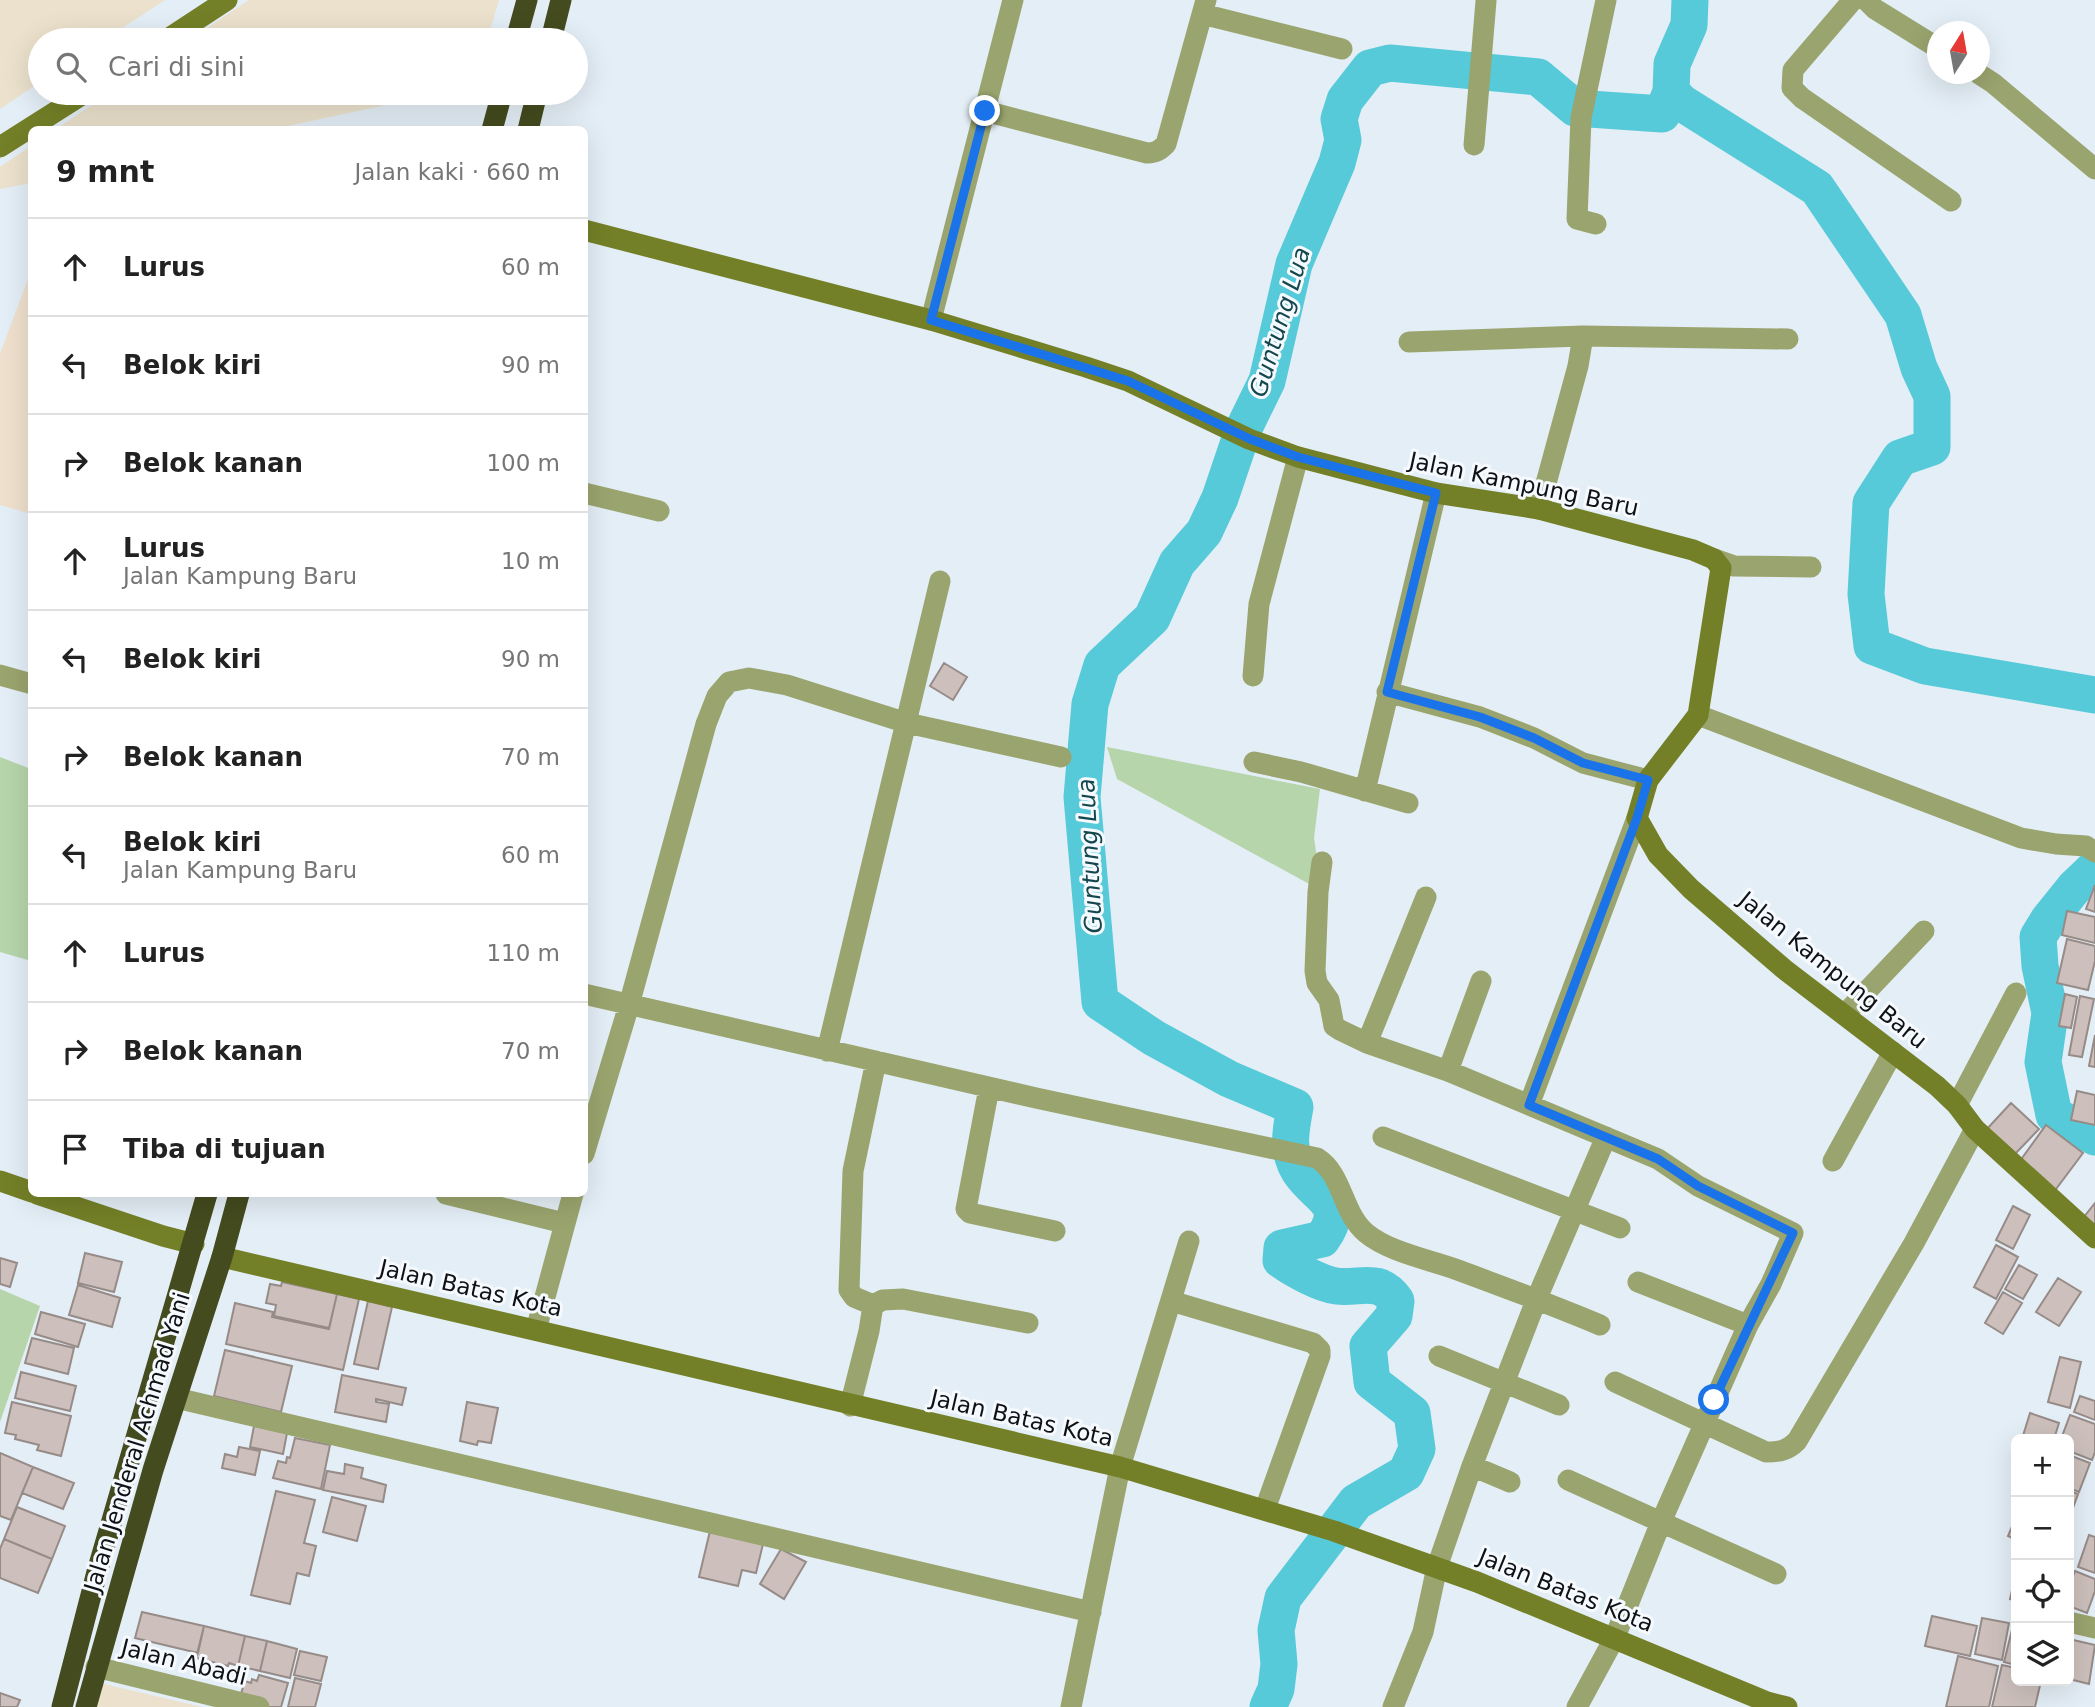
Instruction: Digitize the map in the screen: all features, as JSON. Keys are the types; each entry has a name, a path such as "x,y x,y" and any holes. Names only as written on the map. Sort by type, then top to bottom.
{"highway":[{"path":"519,28 527,0"},
{"path":"554,28 561,0"},
{"path":"493,126 499,105"},
{"path":"529,126 534,105"},
{"name":"Jalan Jenderal Achmad Yani","path":"62,1707 97,1572 206,1197"},
{"name":"Jalan Jenderal Achmad Yani","path":"86,1707 176,1398 222,1257 238,1197"}],"street":[{"path":"185,28 228,0"},
{"path":"931,320 1013,0"},
{"path":"1474,145 1485,0"},
{"path":"1596,224 1577,219 1583,110 1606,0"},
{"path":"1853,0 1793,70 1792,88 1802,98 1951,201"},
{"path":"1866,0 1875,9 1927,42"},
{"path":"985,111 1154,153 1166,144 1204,7 1342,49"},
{"path":"1990,81 2095,169"},
{"path":"33,126 67,105"},
{"path":"0,147 28,129"},
{"name":"Jalan Kampung Baru","path":"588,231 931,320 1128,381 1218,425 1298,457 1436,493 1539,509 1693,550 1714,559"},
{"path":"1539,509 1578,366 1583,336"},
{"path":"1409,342 1583,336 1788,339"},
{"path":"1252,676 1259,604 1298,457"},
{"path":"1365,791 1436,493"},
{"path":"588,494 659,511"},
{"path":"1714,559 1734,566 1811,568"},
{"path":"1529,1105 1637,818 1648,780 1698,715 1721,569 1714,559"},
{"path":"827,1051 940,581"},
{"path":"0,675 28,683"},
{"path":"588,1130 591,1112 629,1005 706,724 717,696 729,682 749,678 787,685 906,723 1061,757"},
{"path":"1387,692 1480,717 1534,738 1583,763 1648,780"},
{"path":"1698,715 2021,838 2091,849"},
{"path":"1254,762 1301,772 1408,803"},
{"name":"Jalan Kampung Baru","path":"1637,818 1658,855 1691,889 1784,969 1845,1014 1957,1105 1975,1129 2095,1238"},
{"path":"1322,862 1315,971 1318,983 1329,1000 1334,1026 1367,1043 1448,1071 1658,1159 1698,1186 1793,1233 1704,1422 1615,1637 1577,1707"},
{"path":"1367,1043 1426,897"},
{"path":"1845,1014 1924,931"},
{"path":"1448,1071 1482,981"},
{"path":"1957,1105 2016,993"},
{"path":"588,995 989,1088 1317,1158 1326,1164 1349,1209 1365,1233 1391,1247 1537,1298 1600,1325"},
{"path":"1833,1161 1893,1052"},
{"path":"876,1061 853,1171 848,1283 854,1297 873,1305 883,1300 903,1299 1028,1323"},
{"path":"989,1088 966,1209 971,1213 1055,1231"},
{"path":"1615,1382 1766,1452 1780,1452 1797,1441 1914,1243 1975,1129"},
{"path":"1383,1137 1620,1228"},
{"path":"1393,1707 1423,1632 1437,1567 1472,1466 1537,1298 1606,1137"},
{"path":"0,1181 28,1191"},
{"path":"46,1197 194,1244"},
{"path":"458,1197 564,1223"},
{"path":"536,1330 572,1197"},
{"path":"1072,1707 1120,1467 1189,1241"},
{"name":"Jalan Batas Kota","path":"222,1257 1120,1467 1265,1509 1437,1567 1615,1637 1767,1702 1787,1707"},
{"path":"1638,1282 1748,1325"},
{"path":"1171,1301 1318,1346 1320,1356 1265,1509"},
{"path":"850,1406 873,1305"},
{"path":"1439,1356 1559,1405"},
{"path":"176,1398 1091,1612"},
{"path":"1472,1466 1510,1482"},
{"path":"1568,1479 1776,1574"},
{"path":"2073,1623 2095,1628"},
{"name":"Jalan Abadi","path":"96,1667 259,1707"}],"shaded area":[{"path":"0,0 165,0 122,28 28,28 28,90 0,109"},
{"path":"249,0 499,0 491,28 207,28"},
{"path":"92,105 385,105 288,126 60,126"},
{"path":"28,148 28,184 0,189 0,167"},
{"path":"28,279 28,513 0,505 0,354"},
{"path":"100,1683 202,1707 94,1707"}],"green space":[{"path":"1107,747 1320,789 1314,838 1322,891 1117,779"},
{"path":"0,757 28,768 28,960 0,952"},
{"path":"0,1289 40,1306 0,1422"}],"building":[{"path":"944,663 967,677 953,700 930,686"},
{"path":"2095,885 2095,912 2086,909"},
{"path":"2067,911 2095,917 2095,943 2062,935"},
{"path":"2067,939 2095,946 2095,961 2088,990 2057,983"},
{"path":"2065,994 2077,997 2071,1028 2059,1026"},
{"path":"2080,996 2094,999 2082,1057 2069,1055"},
{"path":"2095,1035 2095,1067 2089,1066"},
{"path":"2077,1091 2095,1095 2095,1125 2071,1120"},
{"path":"2011,1103 2039,1129 2013,1156 1986,1130"},
{"path":"2046,1125 2083,1153 2053,1193 2017,1165"},
{"path":"2095,1203 2095,1228 2083,1218"},
{"path":"2013,1206 2030,1215 2013,1249 1996,1240"},
{"path":"1996,1245 2018,1257 1996,1299 1974,1287"},
{"path":"85,1253 122,1262 114,1292 78,1283"},
{"path":"0,1258 17,1263 10,1287 0,1284"},
{"path":"2019,1265 2037,1275 2023,1299 2005,1289"},
{"path":"2058,1278 2081,1292 2059,1326 2036,1312"},
{"path":"282,1282 337,1294 329,1328 274,1316 276,1305 266,1303 270,1284 281,1286"},
{"path":"78,1285 120,1298 112,1327 69,1315"},
{"path":"2003,1292 2022,1303 2003,1334 1985,1323"},
{"path":"337,1294 359,1299 343,1370 226,1344 235,1303 273,1312 272,1317 329,1329"},
{"path":"368,1301 392,1307 378,1369 354,1364"},
{"path":"41,1312 85,1324 78,1347 35,1334"},
{"path":"32,1338 74,1348 68,1374 25,1363"},
{"path":"225,1350 292,1366 281,1412 214,1396"},
{"path":"2060,1357 2081,1362 2070,1408 2048,1402"},
{"path":"21,1372 76,1386 70,1411 15,1398"},
{"path":"342,1375 406,1388 402,1405 376,1399 376,1402 389,1404 386,1422 335,1412"},
{"path":"2080,1396 2095,1401 2095,1420 2074,1412"},
{"path":"12,1402 71,1416 61,1456 37,1450 39,1445 15,1439 16,1435 5,1433"},
{"path":"467,1402 498,1408 491,1443 478,1441 477,1445 460,1441"},
{"path":"2030,1413 2059,1423 2056,1434 2024,1434"},
{"path":"2070,1415 2095,1424 2095,1452 2092,1460 2074,1453 2074,1434 2063,1434"},
{"path":"254,1426 287,1433 283,1454 250,1447"},
{"path":"295,1438 330,1445 321,1489 273,1478 278,1461 286,1463 287,1457 290,1458"},
{"path":"239,1447 260,1451 255,1475 222,1468 225,1454 237,1457"},
{"path":"0,1453 33,1467 11,1520 0,1516"},
{"path":"2074,1457 2090,1463 2079,1492 2074,1490"},
{"path":"345,1464 363,1468 361,1478 386,1485 383,1502 323,1490 327,1471 344,1474"},
{"path":"33,1467 74,1483 63,1509 22,1493"},
{"path":"276,1491 315,1500 304,1543 316,1546 309,1576 297,1573 290,1604 251,1595"},
{"path":"332,1497 366,1506 357,1541 323,1532"},
{"path":"17,1507 65,1526 52,1559 4,1539"},
{"path":"710,1531 763,1544 756,1573 742,1570 738,1586 699,1577"},
{"path":"2089,1535 2095,1537 2095,1573 2078,1567"},
{"path":"4,1539 52,1559 38,1593 0,1578 0,1549"},
{"path":"781,1549 806,1562 784,1599 760,1584"},
{"path":"2075,1571 2095,1579 2095,1591 2087,1613 2074,1608"},
{"path":"142,1612 204,1626 198,1653 135,1638"},
{"path":"1932,1616 1977,1626 1970,1656 1925,1646"},
{"path":"1982,1618 2009,1623 2002,1660 1975,1654"},
{"path":"204,1626 245,1636 238,1666 196,1658"},
{"path":"2011,1634 2011,1664 2004,1662"},
{"path":"245,1636 267,1641 260,1671 238,1666"},
{"path":"2074,1640 2095,1645 2089,1684 2074,1680"},
{"path":"267,1641 297,1649 290,1678 260,1671"},
{"path":"300,1651 327,1657 321,1681 294,1675"},
{"path":"1958,1656 1998,1666 1989,1707 1946,1707"},
{"path":"2002,1665 2011,1667 2011,1686 2040,1686 2035,1707 1992,1707"},
{"path":"259,1675 288,1683 281,1707 264,1707 239,1700 245,1681 257,1681"},
{"path":"295,1678 321,1684 315,1707 288,1707"},
{"path":"0,1693 20,1700 17,1707 0,1707"}],"waterway":[{"path":"1690,0 1689,25 1672,64 1671,92 1682,103 1817,188 1903,315 1919,368 1932,396 1932,447 1900,458 1871,503 1866,594 1872,646 1925,666 2095,695"},
{"name":"Guntung Lua","path":"1268,1707 1276,1689 1279,1664 1276,1630 1283,1598 1356,1502 1406,1473 1417,1449 1412,1413 1372,1382 1368,1346 1394,1316 1396,1301 1390,1293 1376,1286 1330,1285 1307,1276 1281,1260 1282,1248 1322,1239 1332,1217 1327,1201 1299,1171 1292,1155 1295,1107 1229,1079 1154,1038 1100,1002 1082,797 1090,704 1102,665 1152,618 1177,563 1204,532 1220,498 1243,430 1267,381 1294,264 1337,163 1343,140 1339,119 1345,100 1370,68 1390,63 1538,77 1575,108 1662,114 1671,92"},
{"path":"2095,868 2074,888 2038,937 2040,966 2050,1013 2043,1062 2054,1115 2095,1137"}],"route":[{"path":"985,111 931,320 1128,381 1218,425 1298,457 1436,493 1387,692 1480,717 1534,738 1583,763 1648,780 1637,818 1529,1105 1658,1159 1698,1186 1793,1233 1714,1400"}]}
